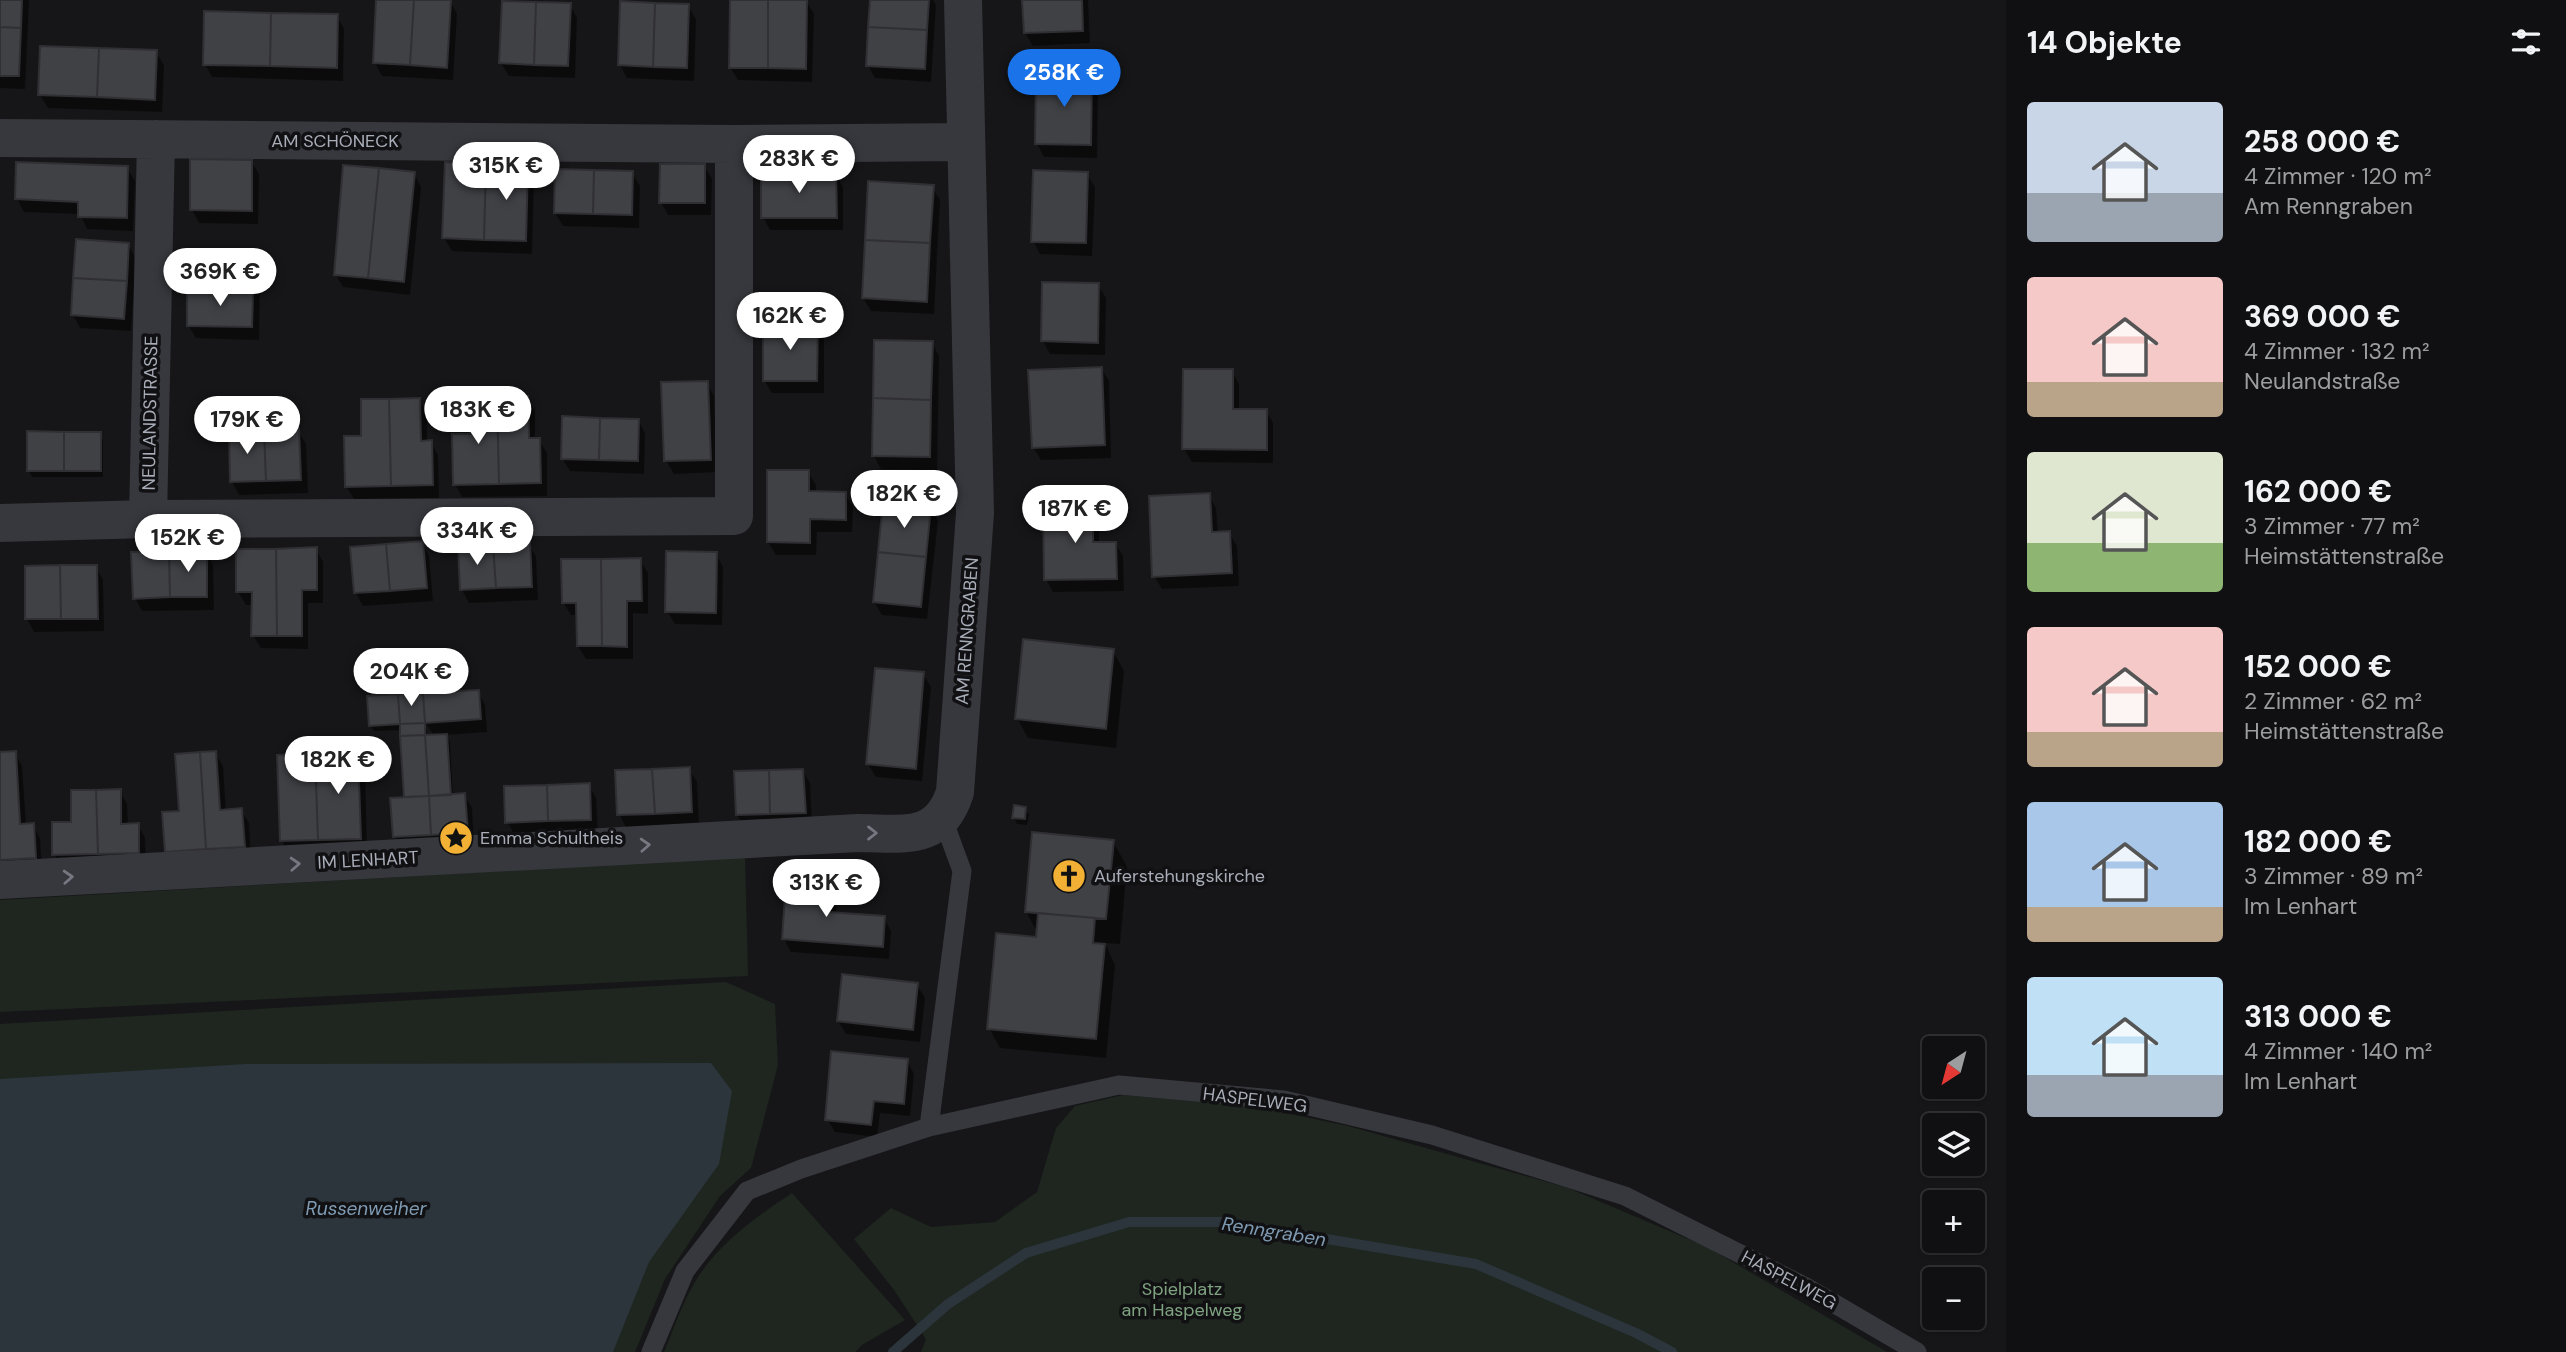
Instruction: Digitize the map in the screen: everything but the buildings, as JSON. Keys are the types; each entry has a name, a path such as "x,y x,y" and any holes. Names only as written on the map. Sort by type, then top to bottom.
{"street":[{"name":"AM RENNGRABEN","path":"943,819 955,792 975,513 963,0"},
{"name":"AM SCHÖNECK","path":"0,138 734,144 965,142"},
{"name":"NEULANDSTRASSE","path":"148,519 156,139"},
{"path":"0,523 148,519 734,516 734,144"},
{"name":"IM LENHART","path":"0,880 830,835 917,833 929,829 943,819"}],"lane":[{"path":"929,1127 962,871 943,819"},
{"name":"HASPELWEG","path":"651,1352 684,1271 747,1191 802,1169 929,1127 1119,1085 1284,1100 1432,1135 1625,1196 1806,1287 1917,1352"}],"green space":[{"path":"745,857 748,976 0,1012 0,900"},
{"name":"Russenweiher","path":"726,982 775,1004 778,1065 751,1168 720,1196 665,1279 635,1352 0,1352 0,1024"},
{"name":"Spielplatz am Haspelweg","path":"1123,1095 1252,1106 1348,1126 1568,1188 1707,1247 1887,1352 921,1352 926,1339 894,1290 854,1239 891,1208 931,1227 995,1222 1037,1192 1056,1128 1075,1106"},
{"path":"792,1193 905,1320 862,1345 855,1352 664,1352 686,1299 714,1255 738,1232"}],"water":[{"name":"Russenweiher","path":"711,1063 732,1091 719,1164 649,1262 613,1352 0,1352 0,1079 246,1064"}],"waterway":[{"name":"Renngraben","path":"893,1352 948,1304 1026,1253 1129,1222 1225,1222 1476,1264 1636,1333 1672,1352"}],"place":[{"name":"Emma Schultheis","path":"456,838"},
{"name":"Auferstehungskirche","path":"1069,876"}]}
